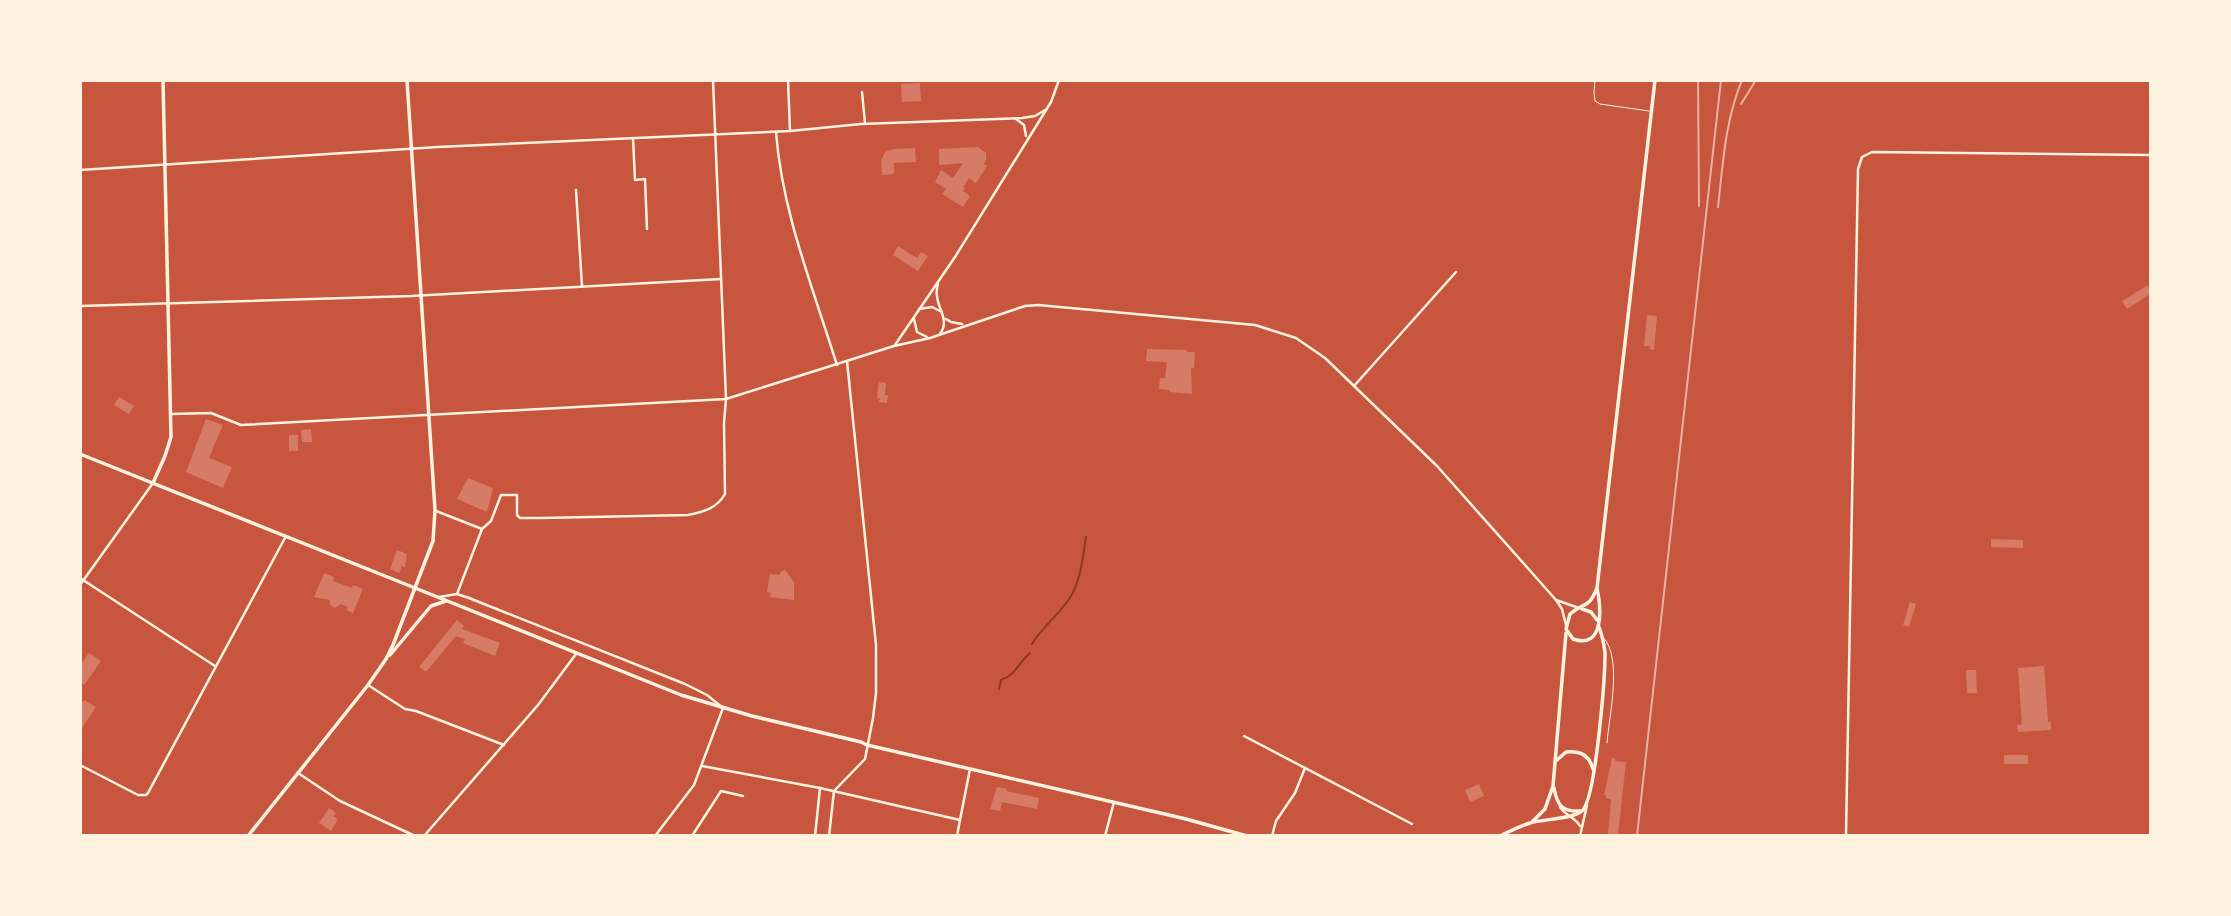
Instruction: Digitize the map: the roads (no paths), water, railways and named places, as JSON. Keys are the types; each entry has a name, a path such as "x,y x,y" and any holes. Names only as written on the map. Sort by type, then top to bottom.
{"main road":[{"path":"153,483 171,437 163,80"},
{"path":"386,659 435,532 407,80"},
{"path":"1531,823 1545,809 1553,786 1566,628 1570,614 1587,606 1597,587 1655,80"},
{"path":"80,454 681,695 861,742 867,746 1247,835"},
{"path":"1500,835 1531,823 1575,815 1587,804 1594,771 1605,660 1597,587"},
{"path":"248,835 431,606 447,601"},
{"path":"1580,608 1591,612 1599,624"},
{"path":"1566,628 1573,639 1584,641 1594,636 1599,624"},
{"path":"1555,764 1561,755 1574,752 1587,757 1594,771"},
{"path":"1553,786 1560,807 1569,811 1582,811"}],"street":[{"path":"457,594 482,529 491,521 501,495 517,495 517,515 520,518 688,515 710,509 720,503 725,494 726,399 713,80"},
{"path":"788,80 790,131"},
{"path":"894,346 969,234 1055,95 1059,80"},
{"path":"862,92 864,124"},
{"path":"1026,139 1024,120 1045,110"},
{"path":"80,170 411,149 790,131 864,124 1029,117 1035,120 1035,127"},
{"path":"1013,118 1028,130 1035,127"},
{"path":"776,131 790,221 837,365"},
{"path":"633,138 635,180 645,180 647,229"},
{"path":"1846,835 1858,169 1862,157 1872,152 2151,155"},
{"path":"576,190 582,286"},
{"path":"1354,386 1457,272"},
{"path":"80,306 421,296 721,279"},
{"path":"938,282 937,296 944,318 944,329 940,334"},
{"path":"171,414 211,413 241,425 726,399 894,346 930,338 1025,306 1255,325 1296,338 1325,358 1437,466 1556,600 1562,609 1566,628"},
{"path":"919,309 932,307 942,313"},
{"path":"914,316 917,332 930,338"},
{"path":"944,318 965,325"},
{"path":"828,789 838,785 864,759 876,693 876,645 847,361"},
{"path":"80,585 153,483"},
{"path":"435,510 482,529"},
{"path":"80,765 136,794 142,796 148,793 286,536"},
{"path":"82,579 215,666"},
{"path":"438,597 457,594 685,684 707,695 723,708 694,785 655,835"},
{"path":"1556,600 1580,608"},
{"path":"424,835 538,705 576,654"},
{"path":"368,685 405,709 504,745"},
{"path":"1244,736 1412,824"},
{"path":"702,766 828,789 960,820"},
{"path":"1272,835 1276,821 1295,793 1305,768"},
{"path":"957,835 970,769"},
{"path":"298,772 340,801 415,835"},
{"path":"829,835 838,785"},
{"path":"815,835 820,788"},
{"path":"692,835 721,791 743,796"},
{"path":"1105,835 1114,802"},
{"path":"1580,835 1587,804"},
{"path":"1560,807 1566,816 1578,822 1581,829"}],"lane":[{"path":"1595,80 1595,101 1600,104 1651,111"},
{"path":"1602,636 1609,643 1614,668 1607,744"}],"waterway":[{"path":"1032,644 1067,602 1074,589 1086,537"},
{"path":"999,689 1001,680 1013,672 1030,653"}],"railway":[{"path":"1698,80 1699,206"},
{"path":"1637,836 1721,80"},
{"path":"1718,207 1728,127 1742,80"},
{"path":"1741,104 1756,80"}]}
